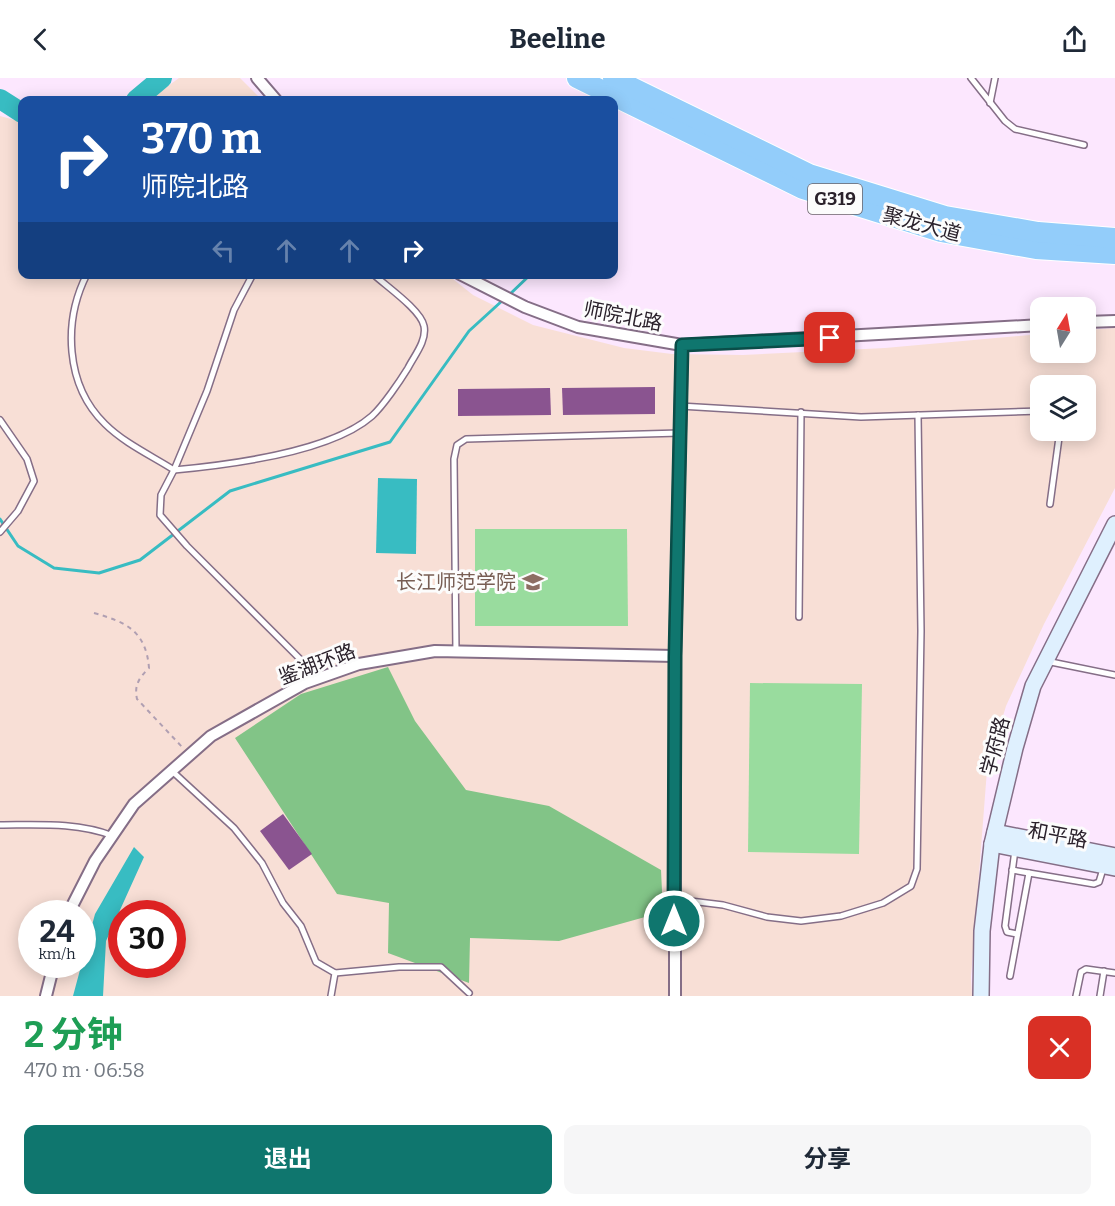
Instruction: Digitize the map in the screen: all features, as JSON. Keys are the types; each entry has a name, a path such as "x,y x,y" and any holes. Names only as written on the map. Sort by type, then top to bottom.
{"highway":[{"name":"聚龙大道","path":"577,78 614,96"},
{"name":"聚龙大道","path":"613,78 809,174 945,216 1038,232 1115,238"},
{"name":"聚龙大道","path":"618,98 803,189 941,232 1036,249 1115,254"}],"street":[{"path":"257,78 273,96"},
{"name":"师院北路","path":"468,279 525,307 578,327 682,345 1030,326"},
{"path":"1096,322 1115,321"},
{"path":"675,996 675,656 682,345"},
{"name":"学府路","path":"981,996 982,931 994,838 1018,738 1033,686 1115,524"},
{"name":"鉴湖环路","path":"75,900 95,861 134,804 211,736 305,683 359,664 435,651 675,656"},
{"name":"和平路","path":"994,838 1015,848 1111,863"},
{"name":"和平路","path":"994,838 1111,863"},
{"path":"46,996 50,978"}],"lane":[{"path":"971,78 1005,121 1016,129 1084,145"},
{"path":"990,103 995,78"},
{"path":"85,279 71,321 71,356 85,396 105,424 174,470 271,456 337,436 372,416 405,374 424,339 424,326 418,314 379,279"},
{"path":"250,279 234,310 207,391 161,495 160,515 187,546 319,678"},
{"path":"680,406 861,417 1030,411"},
{"path":"799,617 801,412"},
{"path":"674,899 723,905 767,917 801,921 841,916 883,903 911,886 916,869 920,643 918,415"},
{"path":"0,420 27,459 34,481 18,512 0,531"},
{"path":"456,652 454,459 457,445 466,439 680,433"},
{"path":"1050,504 1059,441"},
{"path":"1045,661 1115,675"},
{"path":"172,771 241,837 262,863 283,903 301,926 316,962 335,973 441,967 469,993"},
{"path":"0,825 70,826 98,830 113,836"},
{"path":"1015,848 1005,926 1007,932 1017,934"},
{"path":"1012,870 1094,884 1099,882 1111,863"},
{"path":"1010,976 1029,873"},
{"path":"1076,996 1081,972 1086,969 1115,973"},
{"path":"1100,996 1104,971"},
{"path":"331,996 335,973"}],"path":[{"path":"94,614 121,621 135,631 148,655 149,668 139,678 135,688 137,699 190,755"}],"shaded area":[{"path":"179,78 240,78 258,96 154,96"},
{"name":"长江师范学院","path":"0,116 18,121 18,279 453,279 473,295 533,325 624,348 672,354 743,355 885,348 1030,335 1030,363 1096,363 1096,329 1115,328 1115,488 1044,624 1006,706 987,770 971,977 972,996 0,996"}],"green space":[{"path":"475,529 627,529 628,626 475,626"},
{"path":"388,667 415,721 466,790 549,806 661,870 663,912 559,941 470,938 469,983 388,953 389,903 337,894 235,738 301,694"},
{"path":"750,683 862,684 859,854 748,852"}],"water":[{"path":"378,478 417,479 416,554 376,553"},
{"path":"134,847 144,857 125,900 108,900 108,937 103,996 73,996 78,978 96,978 96,912"}],"building":[{"path":"655,387 655,414 563,415 562,388"},
{"path":"550,388 551,415 458,416 458,389"},
{"path":"283,814 312,854 289,870 260,831"}],"waterway":[{"path":"141,96 162,78"},
{"path":"0,99 18,110"},
{"path":"508,296 526,279"},
{"path":"0,519 18,546 54,568 99,573 140,560 230,491 390,442 469,331 503,300"}],"place":[{"name":"长江师范学院","path":"533,582"}],"route":[{"path":"674,921 675,656 682,345 830,338"}]}
